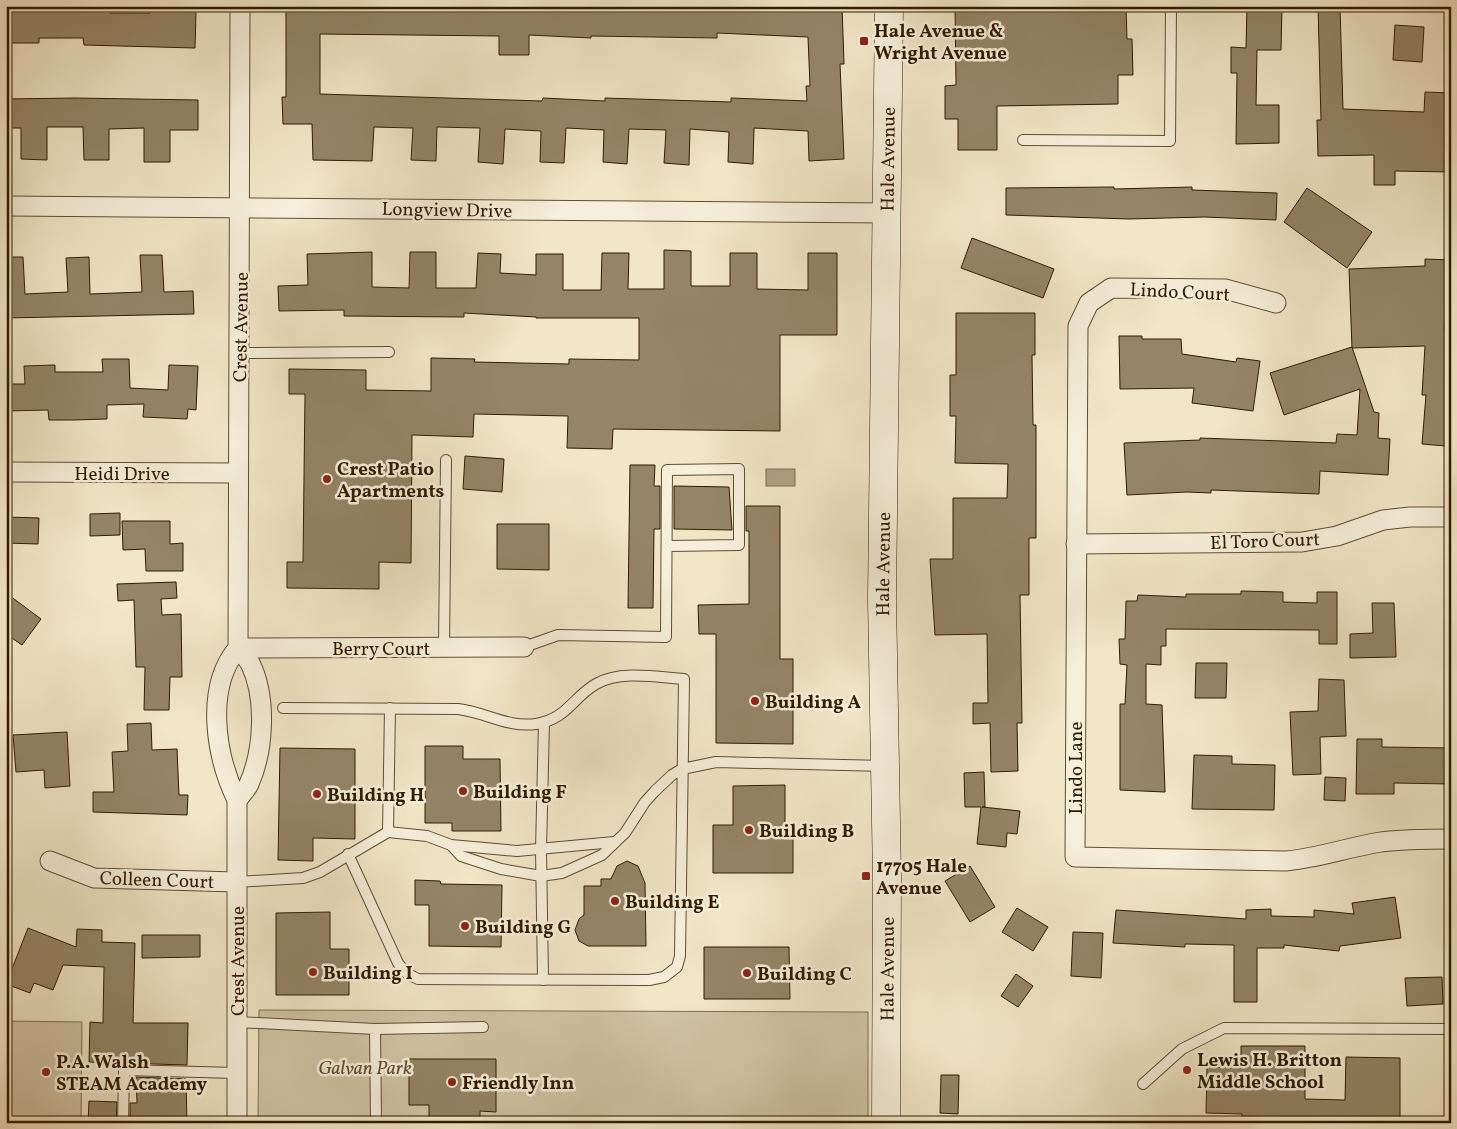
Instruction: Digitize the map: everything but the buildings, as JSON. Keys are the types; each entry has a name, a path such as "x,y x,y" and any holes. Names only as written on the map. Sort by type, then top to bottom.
{"main road":[{"name":"Hale Avenue","path":"886,1123 886,766 882,599 889,6"}],"street":[{"name":"Crest Avenue","path":"237,1123 237,800 220,759 217,722 220,688 229,659 238,648 240,6"},
{"name":"Longview Drive","path":"6,206 887,213"},
{"name":"Lindo Court","path":"1089,303 1111,288 1225,289 1276,303"},
{"name":"Lindo Lane","path":"1089,303 1078,326 1075,857 1286,861 1318,858 1379,843 1451,839"},
{"name":"Heidi Drive","path":"6,472 238,473"},
{"name":"El Toro Court","path":"1076,544 1302,542 1337,536 1383,520 1410,517 1451,517"},
{"name":"Berry Court","path":"238,648 524,647"},
{"path":"237,800 248,785 257,755 262,713 257,684 250,662 238,648"},
{"name":"Colleen Court","path":"50,861 94,878 236,882"}],"lane":[{"path":"1024,140 1170,141 1171,6"},
{"path":"240,353 389,352"},
{"path":"444,648 446,460"},
{"path":"524,647 558,635 666,637 667,470 739,469 739,545 667,546"},
{"path":"283,708 458,709 475,711 503,722 521,725 544,722 563,714 597,683 609,679 645,676 684,679 680,956 677,967 664,977 649,980 418,979 406,973 398,963 348,854"},
{"path":"388,832 390,708"},
{"path":"543,980 540,850 544,722"},
{"path":"451,845 461,856 481,864 541,876 580,866 602,855 625,833 645,802 655,791 672,775 682,769 716,762 886,766"},
{"path":"236,882 283,881 303,878 320,872 388,832 427,836 451,845 517,851 540,850 592,842 614,842"},
{"path":"237,1022 375,1029 483,1027"},
{"path":"1143,1084 1182,1049 1224,1028 1451,1029"},
{"path":"375,1029 376,1123"},
{"path":"123,1123 124,1070 237,1073"}],"green space":[{"name":"Galvan Park","path":"259,1010 868,1012 868,1123 258,1123"},
{"name":"P.A. Walsh STEAM Academy","path":"6,1021 82,1022 81,1123 6,1123"}],"shaded area":[{"path":"766,469 795,469 795,486 766,486"}],"place":[{"name":"Hale Avenue & Wright Avenue","path":"864,41"},
{"name":"Crest Patio Apartments","path":"327,479"},
{"name":"Building A","path":"755,701"},
{"name":"Building F","path":"463,791"},
{"name":"Building H","path":"317,794"},
{"name":"Building B","path":"749,830"},
{"name":"17705 Hale Avenue","path":"866,876"},
{"name":"Building E","path":"615,901"},
{"name":"Building G","path":"465,926"},
{"name":"Building I","path":"313,972"},
{"name":"Building C","path":"747,973"},
{"name":"Lewis H. Britton Middle School","path":"1187,1070"},
{"name":"P.A. Walsh STEAM Academy","path":"46,1072"},
{"name":"Friendly Inn","path":"452,1082"}]}
